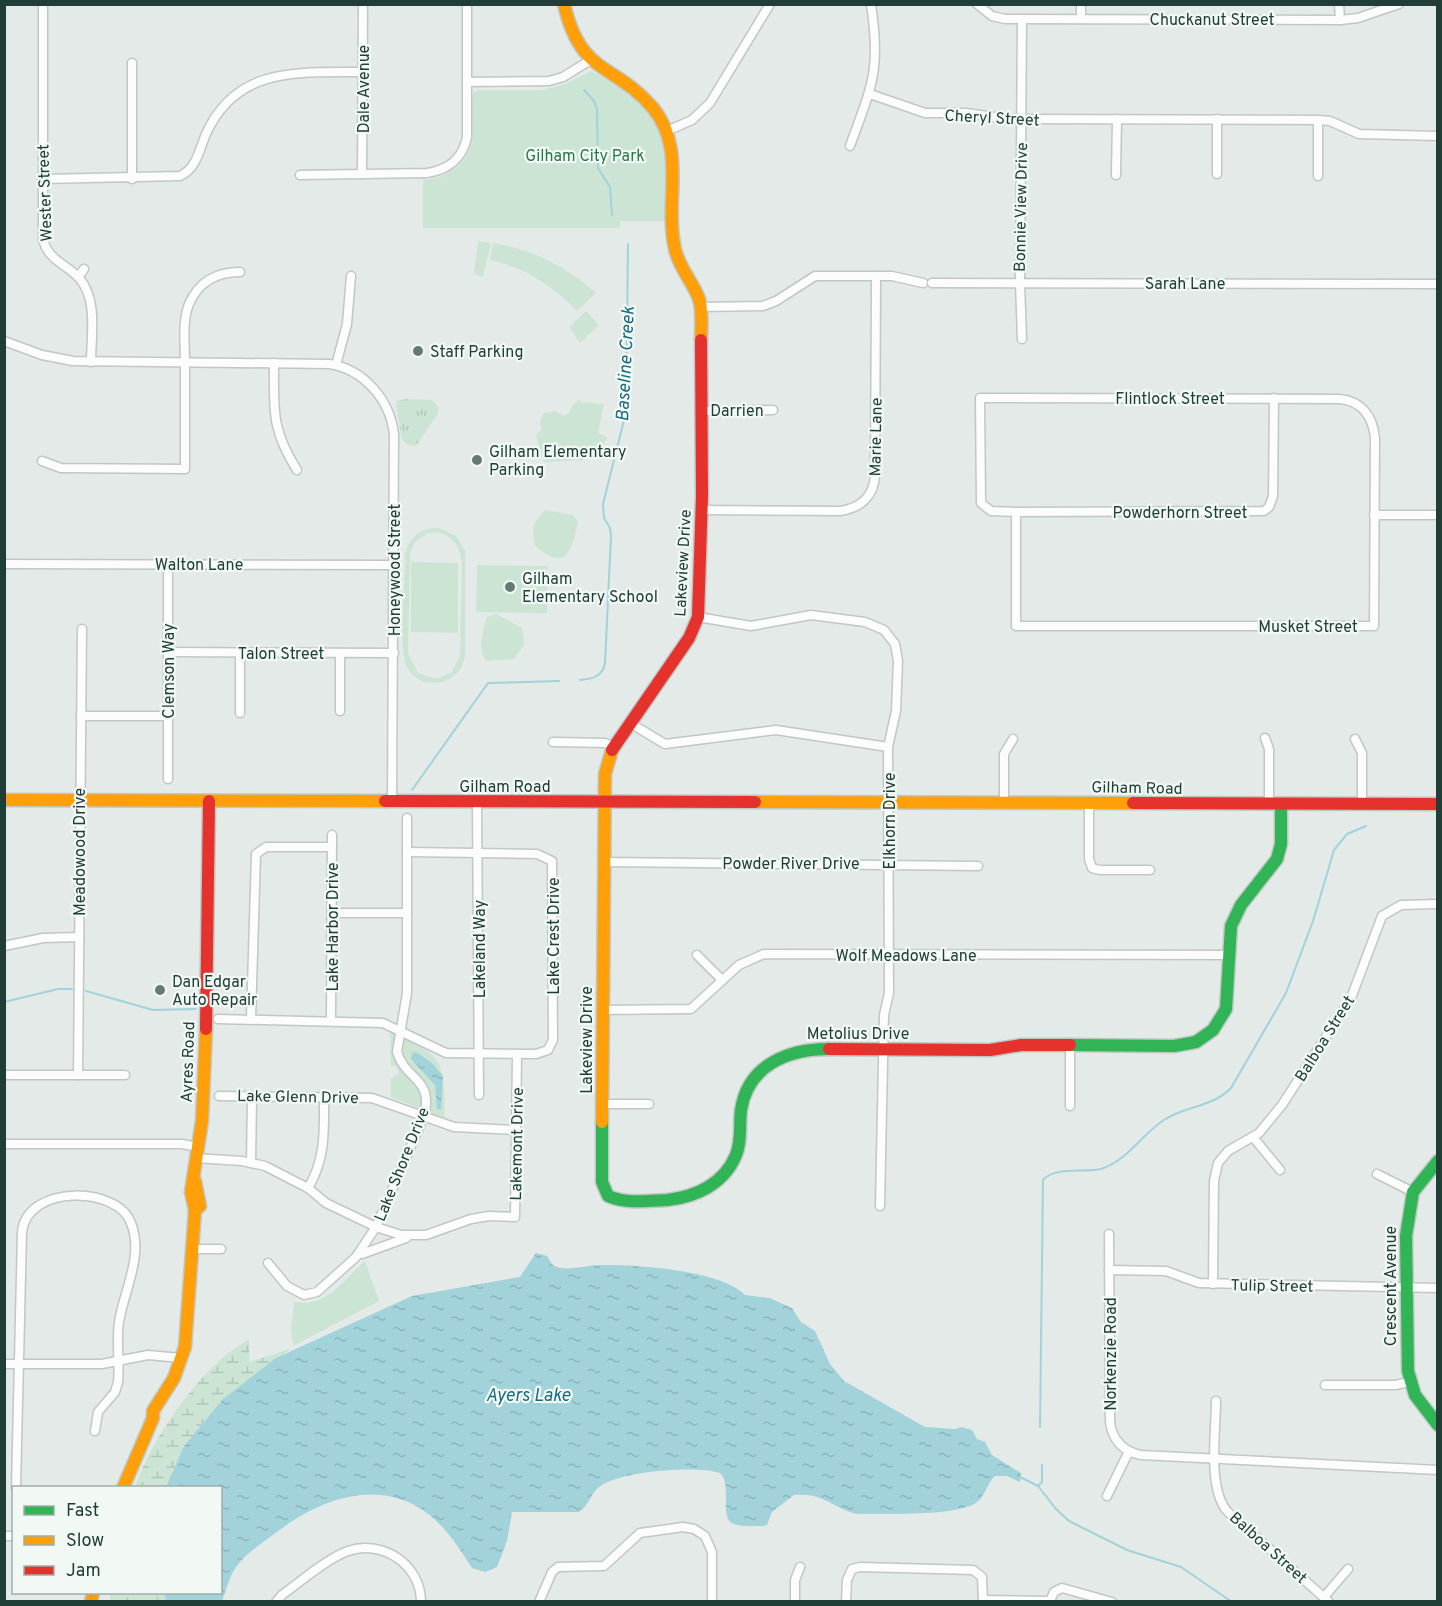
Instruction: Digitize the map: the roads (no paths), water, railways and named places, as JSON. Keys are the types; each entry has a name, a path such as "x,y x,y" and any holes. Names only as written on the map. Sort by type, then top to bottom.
{"street":[{"name":"Wester Street","path":"43,4 44,246 55,261 78,277 86,288 91,304 91,362"},
{"name":"Dale Avenue","path":"362,174 363,4"},
{"path":"300,175 428,173 441,170 453,163 466,144 467,4"},
{"name":"Lakeview Drive","path":"564,4 573,38 589,61 646,100 668,131 672,152 674,249 697,293 701,307 701,510 698,617 689,638 614,747 606,765 602,1182"},
{"path":"668,131 692,120 710,103 770,4"},
{"path":"850,146 870,94 877,55 871,4"},
{"name":"Chuckanut Street","path":"977,4 992,16 1022,19 1340,20 1358,18 1399,4"},
{"path":"1081,4 1081,19"},
{"path":"1339,4 1340,20"},
{"name":"Bonnie View Drive","path":"1022,19 1020,283 1022,339"},
{"path":"467,82 549,81 563,78 589,61"},
{"path":"132,63 132,179"},
{"path":"42,179 173,178 186,173 194,164 207,130 220,110 250,84 290,73 363,72"},
{"name":"Cheryl Street","path":"870,94 924,113 973,113 1021,120 1318,120 1330,121 1359,134 1437,136"},
{"path":"1217,119 1217,174"},
{"path":"1116,175 1117,120"},
{"path":"1318,120 1318,176"},
{"path":"78,277 84,268"},
{"path":"42,461 61,468 184,469 186,316 194,296 211,278 227,272 240,272"},
{"path":"336,365 347,324 351,276"},
{"name":"Sarah Lane","path":"701,307 764,306 815,276 898,277 927,283 1437,284"},
{"name":"Marie Lane","path":"701,510 840,512 859,506 867,499 873,488 875,475 876,276"},
{"name":"Honeywood Street","path":"4,341 58,359 91,362 336,365 354,372 373,387 386,406 393,424 392,802"},
{"path":"274,363 276,429 284,449 297,470"},
{"name":"Flintlock Street","path":"980,398 1340,399 1358,405"},
{"name":"Powderhorn Street","path":"980,398 981,503 991,511 1266,514 1273,496 1274,398"},
{"name":"Musket Street","path":"1016,512 1016,626 1374,626 1375,432 1368,414 1358,405"},
{"name":"Darrien","path":"701,411 773,410"},
{"path":"1374,515 1437,515"},
{"name":"Walton Lane","path":"4,564 168,563 394,566"},
{"name":"Clemson Way","path":"168,563 168,779"},
{"name":"Elkhorn Drive","path":"698,617 751,626 811,615 865,622 890,630 895,644 898,667 896,711 888,747 889,955 880,1206"},
{"name":"Meadowood Drive","path":"78,1076 82,629"},
{"name":"Talon Street","path":"168,652 394,653"},
{"path":"240,652 240,713"},
{"path":"340,653 340,711"},
{"path":"81,716 168,716"},
{"path":"630,723 665,744 776,730 888,747"},
{"path":"1265,738 1269,749 1275,805"},
{"path":"1004,803 1004,754 1013,739"},
{"path":"1356,739 1362,753 1362,805"},
{"path":"553,742 605,743 614,747"},
{"name":"Gilham Road","path":"4,800 1437,804"},
{"name":"Ayres Road","path":"124,1486 136,1452 153,1418 160,1414 170,1395 169,1387 181,1358 186,1334 195,1210 191,1204 196,1153 202,1122 208,971 209,801"},
{"name":"Lakeland Way","path":"477,802 476,852 480,896 479,1095"},
{"path":"1089,803 1089,859 1092,868 1150,870"},
{"name":"Metolius Drive","path":"602,1182 608,1196 617,1200 677,1199 698,1194 714,1185 732,1164 738,1147 742,1104 749,1085 763,1067 779,1056 800,1050 990,1050 1021,1045 1174,1046 1201,1039 1213,1030 1226,1008 1233,918 1271,869 1279,853 1275,805"},
{"name":"Lake Shore Drive","path":"268,1263 287,1286 304,1295 317,1292 356,1257 376,1227 423,1116 427,1103 426,1090 400,1060 397,1052 407,993 407,818"},
{"name":"Lake Harbor Drive","path":"332,835 332,1020"},
{"path":"251,1019 256,854 266,847 332,847"},
{"name":"Lake Crest Drive","path":"407,852 542,854 552,861 553,1040 548,1050 542,1053 517,1054"},
{"name":"Powder River Drive","path":"604,862 890,863 978,866"},
{"name":"Balboa Street","path":"1214,1284 1215,1171 1228,1151 1253,1137 1271,1120 1343,1012 1358,983 1382,916 1401,905 1437,904"},
{"path":"332,913 407,913"},
{"path":"4,946 43,938 79,937"},
{"name":"Wolf Meadows Lane","path":"603,1010 691,1009 744,961 764,954 1230,955"},
{"path":"697,955 722,980"},
{"path":"218,1019 383,1023 401,1029 440,1051 517,1054"},
{"path":"1070,1106 1071,1046"},
{"name":"Lakemont Drive","path":"4,1144 182,1144 196,1153 251,1162 276,1171 308,1188 326,1203 376,1227 411,1236 426,1235 471,1219 515,1217 517,1054"},
{"path":"4,1076 125,1076"},
{"name":"Lake Glenn Drive","path":"219,1095 372,1098 462,1129 516,1130"},
{"path":"251,1162 252,1096"},
{"path":"308,1188 324,1148 324,1096"},
{"path":"603,1104 649,1104"},
{"path":"1253,1137 1280,1170"},
{"name":"Crescent Avenue","path":"1437,1161 1413,1192 1407,1218 1406,1288 1406,1351 1410,1382 1421,1404 1437,1423"},
{"path":"1377,1174 1413,1192"},
{"path":"16,1486 21,1364 22,1225 28,1212 40,1202 61,1197 100,1198 112,1201 124,1209 132,1225 132,1277 119,1321 117,1388 98,1412 95,1431"},
{"name":"Norkenzie Road","path":"1109,1234 1110,1422 1117,1441 1129,1451"},
{"path":"356,1257 411,1236"},
{"path":"193,1249 220,1249"},
{"name":"Tulip Street","path":"1109,1270 1166,1271 1194,1282 1214,1284 1437,1288"},
{"path":"4,1364 96,1365 148,1355 181,1358"},
{"path":"1325,1384 1400,1385 1410,1382"},
{"path":"1216,1401 1216,1459"},
{"path":"1107,1496 1129,1451 1142,1455 1437,1470"},
{"name":"Balboa Street","path":"1216,1459 1217,1493 1224,1507 1327,1599 1348,1569"},
{"path":"539,1602 552,1572 558,1567 604,1566 638,1534 683,1527 699,1532 711,1547 712,1602"},
{"path":"276,1602 282,1595 342,1554 364,1549 384,1552 401,1560 417,1580 421,1602"},
{"path":"846,1602 848,1576 852,1569 860,1566 974,1570 982,1577 983,1601 1050,1601 1054,1592 1062,1588 1112,1602"},
{"path":"795,1602 795,1580 800,1567"}],"water":[{"path":"416,1052 433,1064 443,1076 441,1110 437,1109 435,1085 411,1059 412,1053"},
{"name":"Ayers Lake","path":"536,1253 547,1256 553,1265 561,1268 602,1265 678,1271 718,1280 745,1295 769,1298 792,1308 801,1322 815,1331 830,1364 844,1381 925,1427 955,1429 962,1427 972,1430 977,1439 985,1442 992,1455 1021,1473 1020,1482 1007,1476 995,1476 977,1502 967,1507 937,1512 857,1514 820,1498 794,1495 772,1512 767,1525 748,1526 737,1525 729,1521 724,1478 720,1473 676,1470 640,1473 609,1481 599,1487 579,1512 512,1512 507,1541 497,1567 485,1572 472,1568 442,1527 418,1507 399,1499 380,1495 361,1495 324,1504 290,1523 259,1545 236,1567 222,1601 166,1601 164,1594 222,1594 222,1486 166,1486 184,1446 223,1399 276,1358 412,1296 520,1277"}],"waterway":[{"path":"584,90 594,101 597,109 598,168 610,187 612,215"},
{"name":"Baseline Creek","path":"580,680 597,676 605,663 611,536 610,528 604,518 603,504 626,412 628,244"},
{"name":"Baseline Creek","path":"412,790 488,683 559,681"},
{"path":"1040,1427 1043,1180 1062,1171 1094,1170 1110,1165 1127,1154 1164,1120 1216,1099 1231,1088 1286,993 1313,921 1334,850 1347,834 1366,826"},
{"name":"Baseline Creek","path":"4,1002 58,989 72,989"},
{"name":"Baseline Creek","path":"86,991 153,1010 196,1009"},
{"path":"1020,1477 1038,1486 1042,1482 1042,1465"},
{"path":"1038,1486 1069,1521 1127,1550 1181,1567 1232,1602"}],"place":[{"name":"Staff Parking","path":"418,351"},
{"name":"Gilham Elementary Parking","path":"477,460"},
{"name":"Gilham Elementary School","path":"510,587"},
{"name":"Dan Edgar Auto Repair","path":"160,990"}],"park label":[{"name":"Gilham City Park","path":"585,155"}]}
